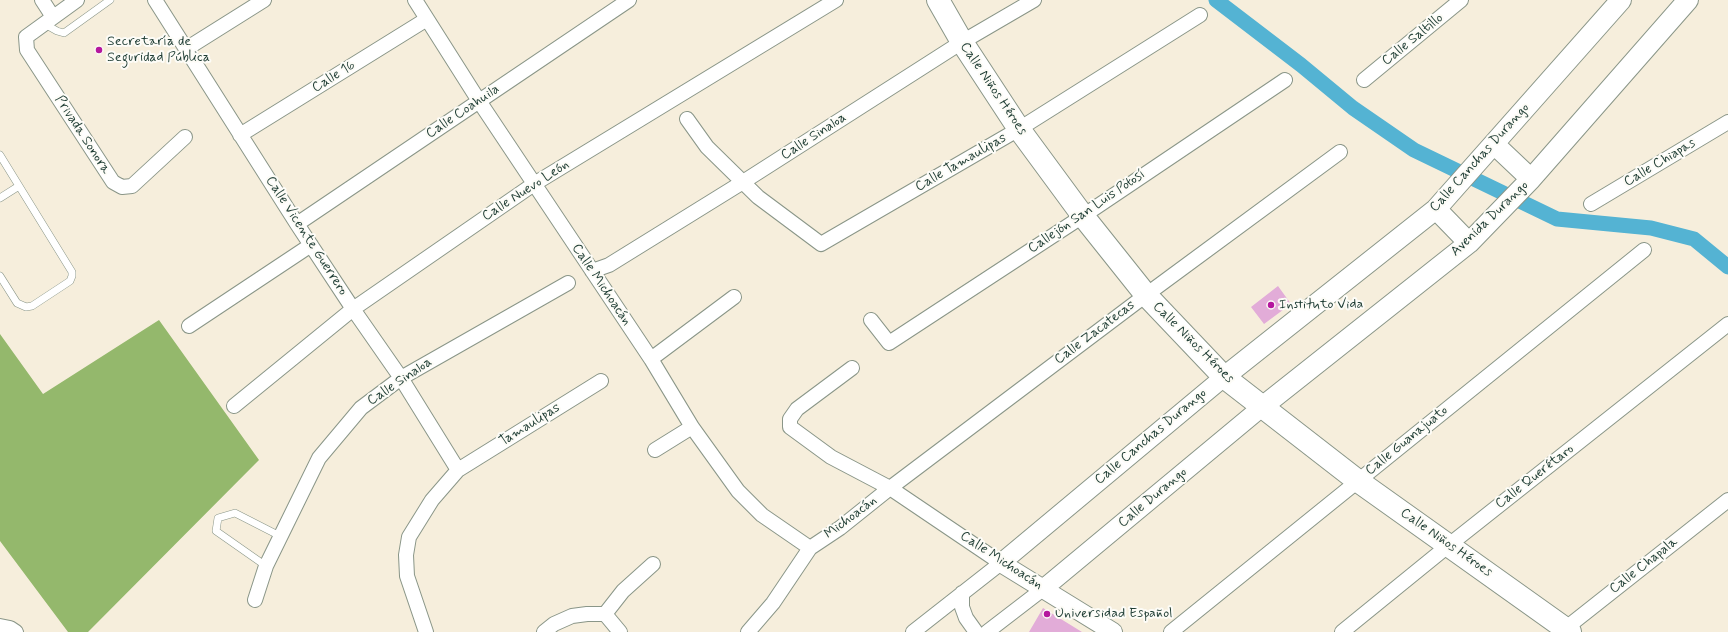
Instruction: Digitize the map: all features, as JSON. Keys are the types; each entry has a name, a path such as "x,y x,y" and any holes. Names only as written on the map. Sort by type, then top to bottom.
{"main road":[{"name":"Calle Niños Héroes","path":"938,0 962,42 1019,129 1083,216 1146,295 1224,377 1358,481 1449,545 1565,631"},
{"name":"Calle Canchas Durango","path":"1224,377 1441,204 1621,0"},
{"name":"Avenida Durango","path":"1262,407 1476,236 1531,179 1688,0"},
{"path":"1494,144 1531,179"},
{"path":"1441,204 1476,236"}],"street":[{"path":"42,0 48,20 77,0"},
{"name":"Calle Vicente Guerrero","path":"155,0 297,224 401,378 458,470"},
{"path":"186,49 264,0"},
{"name":"Calle Michoacán","path":"415,0 479,101 651,359 692,427 738,490 762,515 810,548"},
{"name":"Calle Coahuila","path":"297,224 630,0"},
{"name":"Calle Nuevo León","path":"234,406 353,309 534,184 836,0"},
{"name":"Calle Sinaloa","path":"592,271 609,265 743,182 962,42 1034,0"},
{"name":"Calle Saltillo","path":"1364,80 1461,0"},
{"name":"Calle Tamaulipas","path":"743,182 758,197 821,244 1019,129 1200,15"},
{"name":"Calle 16","path":"240,135 427,19"},
{"name":"Privada Sonora","path":"48,20 26,37 27,50 113,182 122,187 132,186 185,137"},
{"name":"Callejón San Luis Potosí","path":"871,320 889,343 1083,216 1285,80"},
{"path":"687,119 707,147 743,182"},
{"name":"Calle Chiapas","path":"1591,204 1728,122"},
{"name":"Calle Zacatecas","path":"890,488 1146,295 1340,152"},
{"path":"190,326 311,245"},
{"name":"Calle Guanajuato","path":"1171,632 1644,250"},
{"name":"Calle Sinaloa","path":"255,600 266,566 319,458 361,408 401,378 568,283"},
{"path":"651,359 734,297"},
{"name":"Calle Querétaro","path":"1342,632 1449,545 1728,324"},
{"name":"Calle Michoacán","path":"852,368 797,409 790,419 790,427 831,457 890,488 1000,562 1113,632"},
{"name":"Calle Canchas Durango","path":"913,632 1224,377"},
{"name":"Tamaulipas","path":"458,470 601,381"},
{"name":"Calle Durango","path":"1043,589 1262,407"},
{"path":"655,450 692,427"},
{"path":"426,632 407,576 406,555 408,537 432,500 458,470"},
{"name":"Michoacán","path":"810,548 840,528 890,488"},
{"name":"Calle Chapala","path":"1565,631 1728,500"},
{"path":"748,632 773,603 810,548"},
{"path":"604,614 623,591 653,564"},
{"path":"987,632 1043,589"},
{"path":"962,592 962,607 966,618 976,632"},
{"path":"544,632 554,624 572,616 587,614 604,614 620,632"},
{"path":"0,626 10,628 16,632"}],"lane":[{"path":"48,20 57,31 64,33 110,0"},
{"path":"0,155 72,272 70,281 32,306 26,307 17,303 0,276"},
{"path":"0,198 19,186"},
{"path":"266,566 216,531 218,518 235,513 280,536"}],"green space":[{"path":"159,320 259,460 88,632 68,632 0,541 0,334 43,394"}],"building":[{"name":"Instituto Vida","path":"1278,286 1291,304 1264,324 1251,307"},
{"path":"1043,608 1082,632 1029,632"}],"waterway":[{"path":"1216,0 1301,65 1353,108 1414,150 1557,219 1651,228 1694,239 1728,267"}],"place":[{"name":"Secretaría de Seguridad Pública","path":"99,50"},
{"name":"Instituto Vida","path":"1271,305"},
{"name":"Universidad Español","path":"1047,614"}]}
